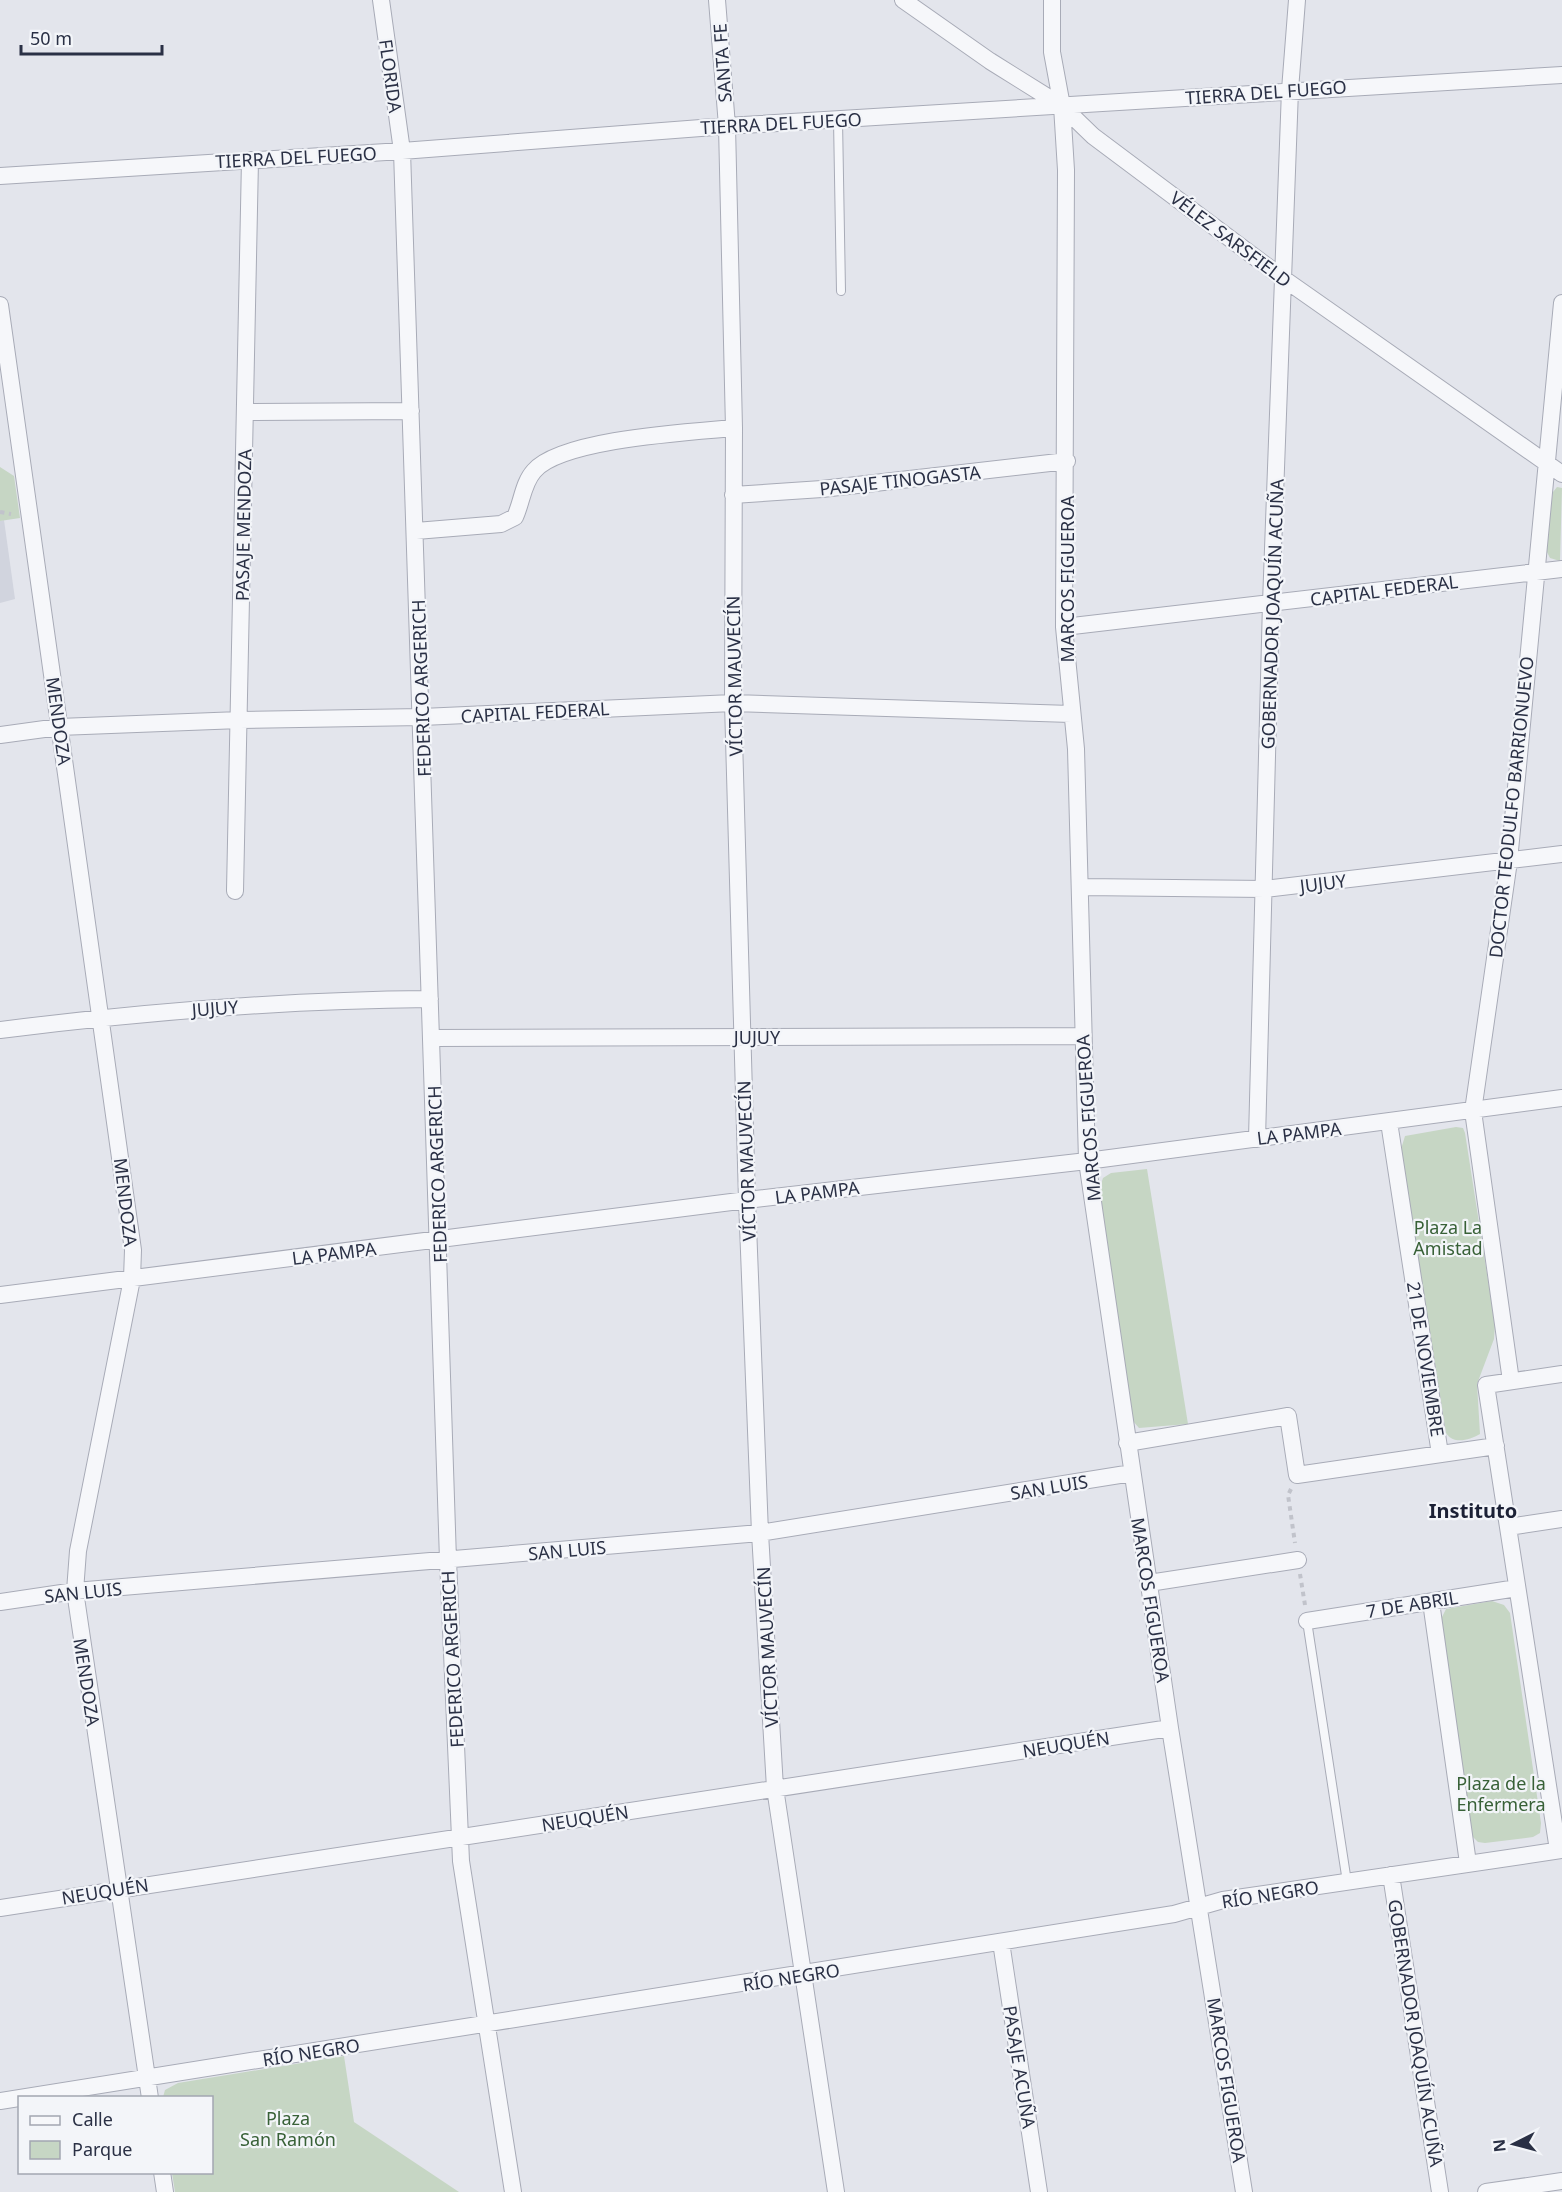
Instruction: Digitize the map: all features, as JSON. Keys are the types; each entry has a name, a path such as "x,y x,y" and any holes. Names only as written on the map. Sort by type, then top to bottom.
{"street":[{"name":"FLORIDA","path":"381,0 402,152"},
{"name":"SANTA FE","path":"717,0 727,126"},
{"name":"VÉLEZ SARSFIELD","path":"903,0 990,61 1062,105 1093,136 1284,279 1562,474"},
{"name":"MARCOS FIGUEROA","path":"1052,0 1052,52 1062,105 1066,170 1067,461 1064,627 1076,749 1082,887 1087,1161 1170,1728 1244,2192"},
{"name":"GOBERNADOR JOAQUÍN ACUÑA","path":"1257,1139 1271,603 1290,90 1297,0"},
{"name":"TIERRA DEL FUEGO","path":"0,176 402,152 727,126 1562,75"},
{"name":"VÍCTOR MAUVECÍN","path":"727,126 734,428 734,704 747,1200 760,1533 775,1788 836,2192"},
{"name":"FEDERICO ARGERICH","path":"402,152 448,1560 461,1861 513,2192"},
{"name":"PASAJE MENDOZA","path":"235,891 250,160"},
{"name":"DOCTOR TEODULFO BARRIONUEVO","path":"1510,1382 1473,1111 1509,861 1562,303"},
{"name":"MENDOZA","path":"0,305 133,1250 132,1279 78,1551 75,1592 150,2096"},
{"path":"246,412 411,411"},
{"path":"416,531 501,524 514,517 528,479 535,469 548,460 608,441 734,428"},
{"name":"PASAJE TINOGASTA","path":"733,495 822,489 1067,461"},
{"name":"CAPITAL FEDERAL","path":"1064,627 1562,569"},
{"name":"CAPITAL FEDERAL","path":"0,735 59,727 240,720 422,717 734,704 1071,714"},
{"name":"JUJUY","path":"1082,887 1265,889 1562,854"},
{"name":"JUJUY","path":"0,1030 101,1017 331,999 430,999"},
{"name":"JUJUY","path":"432,1038 1083,1036"},
{"name":"LA PAMPA","path":"0,1295 747,1200 1087,1161 1562,1098"},
{"name":"21 DE NOVIEMBRE","path":"1389,1122 1440,1454"},
{"path":"1560,1850 1486,1385 1562,1374"},
{"path":"1128,1443 1288,1416 1297,1476 1496,1446"},
{"name":"SAN LUIS","path":"0,1602 75,1592 760,1533 1132,1473"},
{"path":"1508,1527 1562,1519"},
{"path":"1149,1583 1298,1560"},
{"name":"7 DE ABRIL","path":"1307,1621 1517,1588"},
{"path":"1431,1602 1468,1863"},
{"name":"NEUQUÉN","path":"0,1908 1170,1728"},
{"name":"RÍO NEGRO","path":"32,2096 1174,1914 1223,1900 1560,1850"},
{"name":"GOBERNADOR JOAQUÍN ACUÑA","path":"1391,1875 1440,2192"},
{"name":"PASAJE ACUÑA","path":"1001,1942 1040,2192"},
{"name":"RÍO NEGRO","path":"0,2101 18,2098"},
{"path":"162,2174 165,2192"},
{"path":"1486,2192 1562,2181"}],"lane":[{"path":"838,120 841,291"},
{"path":"1307,1621 1347,1882"}],"path":[{"path":"0,512 11,514"}],"shaded area":[{"path":"4,520 15,599 0,603 0,521"}],"green space":[{"path":"0,467 14,476 20,518 0,521"},
{"path":"1557,487 1562,488 1560,561 1550,558 1545,548 1553,492"},
{"name":"Plaza La Amistad","path":"1456,1127 1463,1128 1465,1133 1495,1325 1494,1339 1477,1384 1480,1434 1462,1440 1453,1439 1446,1433 1401,1149 1405,1136"},
{"path":"1147,1169 1188,1424 1139,1428 1133,1421 1099,1190 1103,1178 1111,1173"},
{"name":"Plaza de la Enfermera","path":"1492,1601 1504,1605 1510,1613 1541,1823 1540,1833 1533,1837 1485,1843 1478,1842 1472,1836 1441,1619 1446,1609"},
{"name":"Plaza San Ramón","path":"344,2056 354,2122 459,2192 175,2192 172,2174 213,2174 213,2096 163,2096 165,2090 178,2083"}],"district":[{"name":"Instituto","path":"1473,1510"}]}
